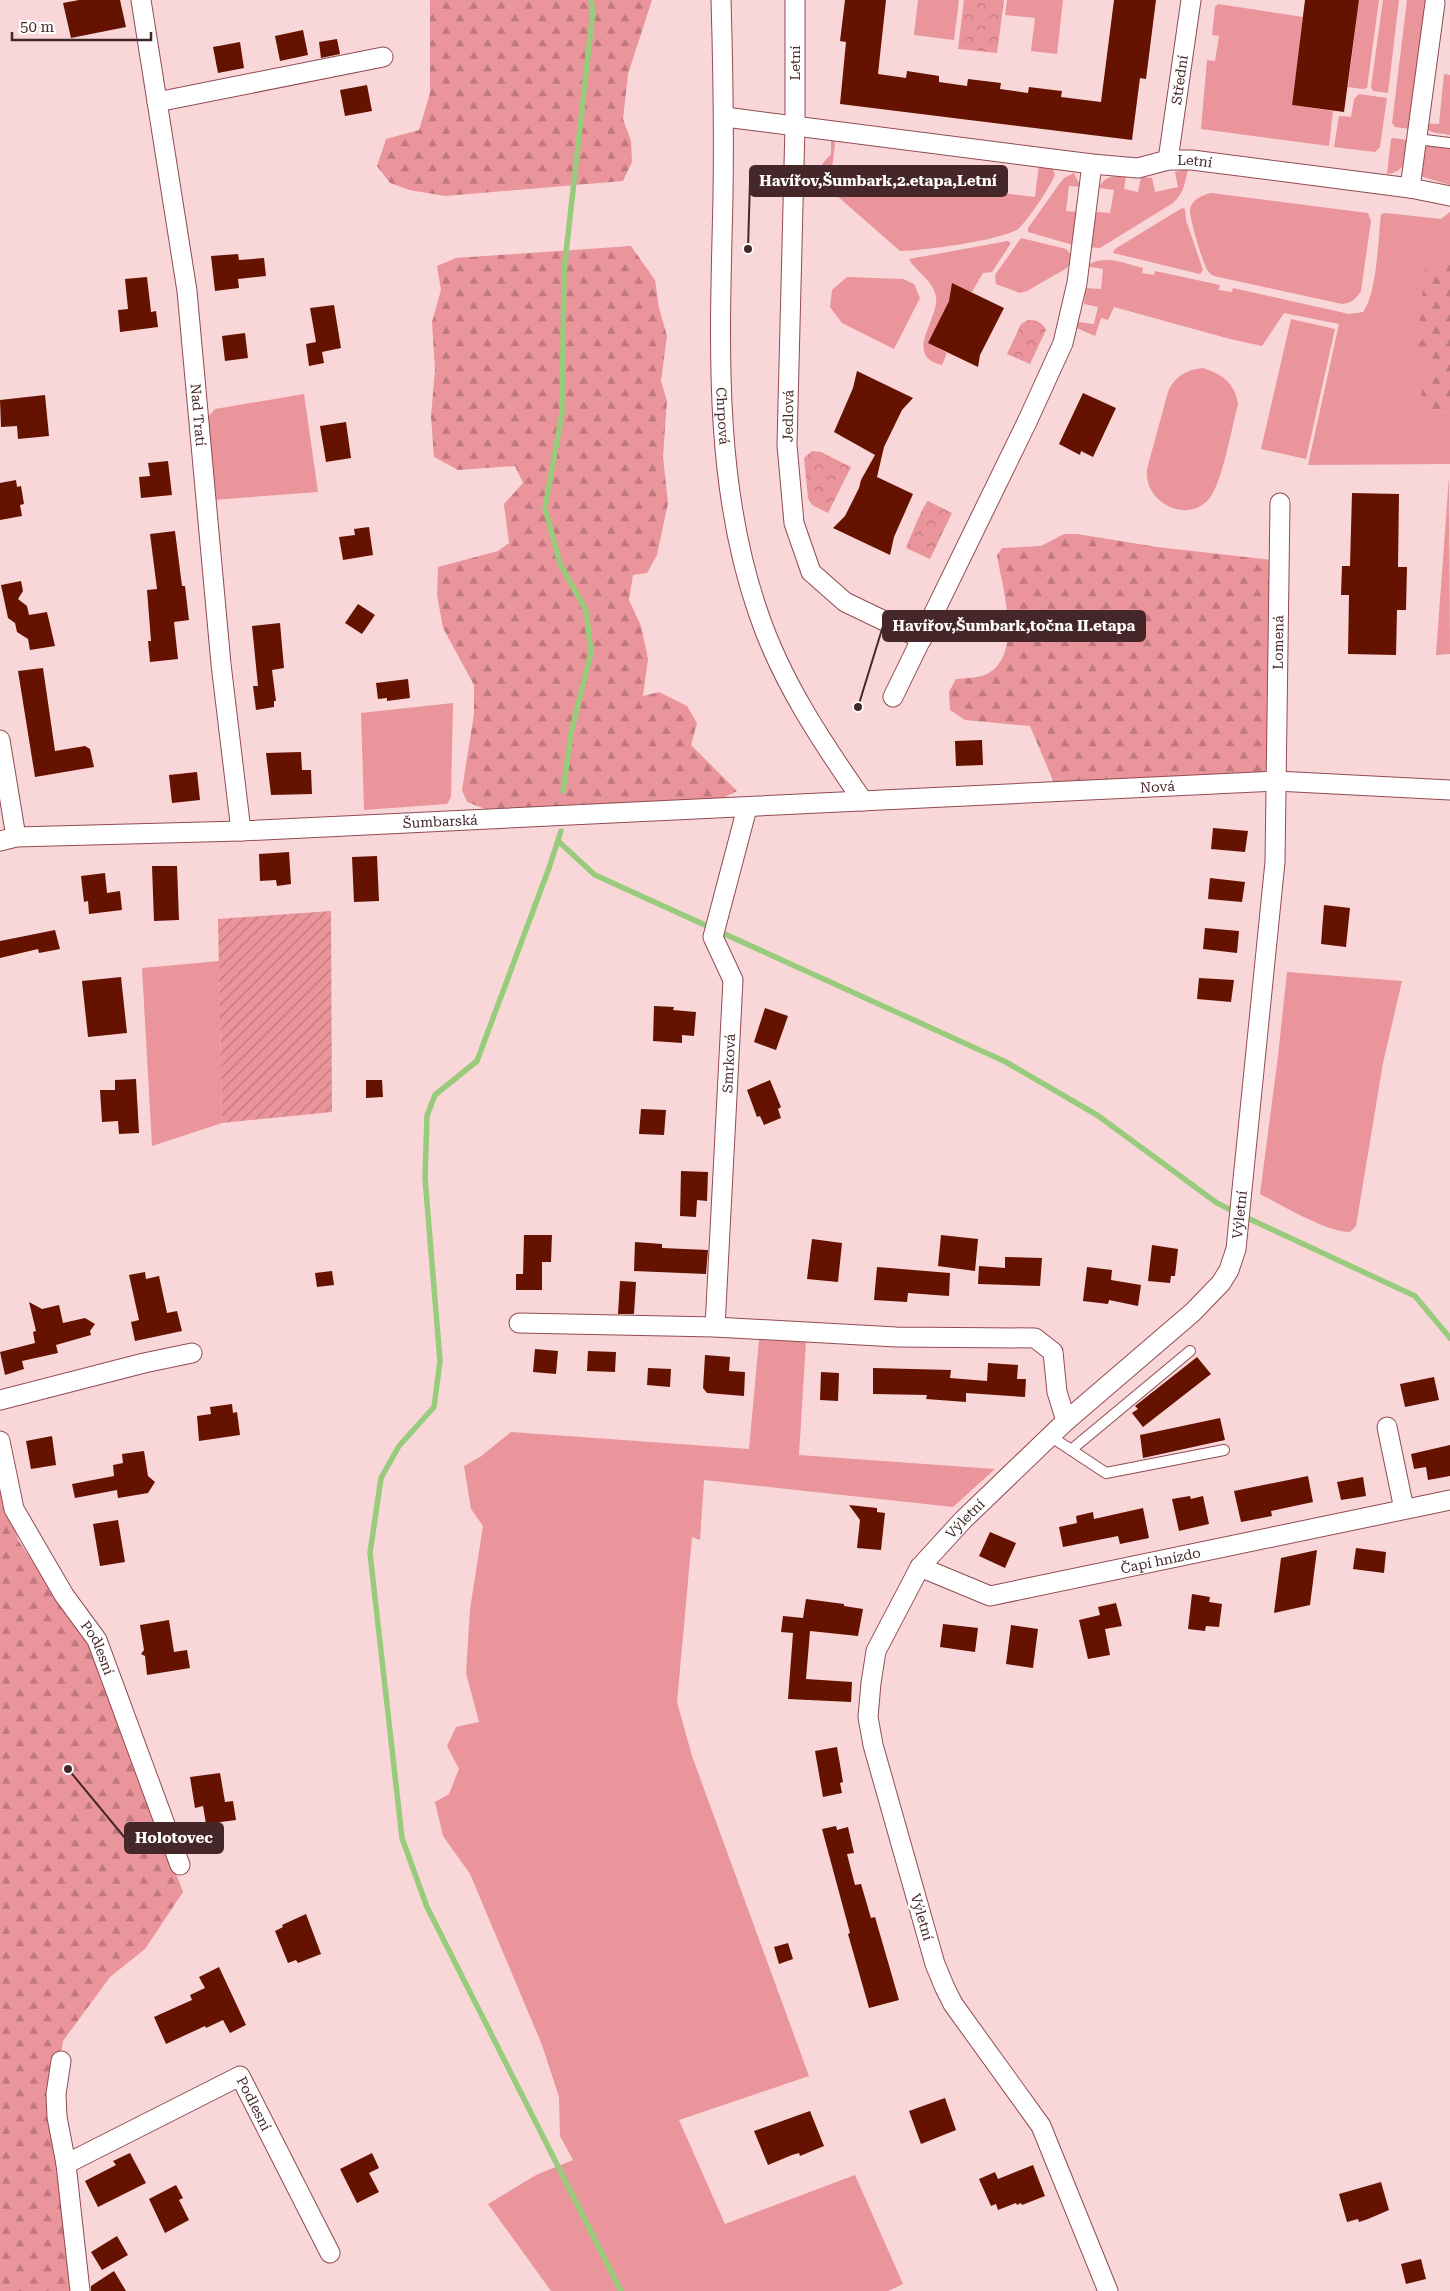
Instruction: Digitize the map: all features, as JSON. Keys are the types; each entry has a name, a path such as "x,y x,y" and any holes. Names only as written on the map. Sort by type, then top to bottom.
{"street":[{"name":"Nad Tratí","path":"141,0 187,291 221,664 241,831"},
{"name":"Chrpová","path":"722,0 725,117 721,297 723,419 735,527 755,604 774,654 799,704 864,801"},
{"name":"Letní","path":"795,0 795,126"},
{"name":"Střední","path":"1168,160 1191,0"},
{"path":"1410,188 1435,2"},
{"path":"157,102 383,57"},
{"name":"Letní","path":"725,117 1092,164 1138,168 1168,160 1192,160 1410,188 1450,196"},
{"name":"Jedlová","path":"795,126 787,445 794,523 811,572 845,602 922,639"},
{"path":"893,697 1024,430 1063,343 1078,283 1092,164"},
{"name":"Lomená","path":"1276,781 1280,503"},
{"name":"Šumbarská","path":"0,740 8,839 241,831 864,801"},
{"name":"Nová","path":"864,801 1276,781 1450,790"},
{"name":"Výletní","path":"1108,2291 1040,2126 967,2024 945,1988 935,1964 873,1745 868,1717 871,1683 876,1651 920,1567 963,1520 1066,1421 1193,1312 1222,1283 1229,1270 1236,1249 1275,862 1276,781"},
{"name":"Smrková","path":"715,1327 733,980 713,937 747,808"},
{"path":"519,1323 715,1327 896,1337 1035,1338 1053,1352 1057,1392 1066,1421"},
{"path":"0,1400 144,1362 192,1353"},
{"path":"1387,1427 1404,1509"},
{"name":"Podlesní","path":"0,1441 14,1509 64,1595 97,1640 180,1865"},
{"name":"Čapí hnízdo","path":"920,1567 990,1596 1450,1500"},
{"path":"61,2061 56,2094 57,2110 66,2164 80,2291"},
{"name":"Podlesní","path":"66,2164 240,2076 330,2253"}],"lane":[{"path":"1417,139 1450,143"},
{"path":"1071,1450 1190,1351"},
{"path":"1050,1436 1106,1473 1224,1450"}],"green space":[{"path":"430,0 652,0 628,74 623,119 631,141 632,162 623,181 445,196 409,190 390,183 377,166 386,139 419,130 430,93"},
{"path":"918,0 959,0 954,40 914,35"},
{"path":"964,0 1004,0 997,53 958,49"},
{"path":"1007,0 1063,0 1057,54 1031,51 1035,18 1005,15"},
{"path":"1359,0 1379,0 1367,88 1363,89 1348,87"},
{"path":"1383,0 1399,0 1388,93 1373,91 1371,87"},
{"path":"1407,0 1427,0 1410,129 1395,127 1392,123"},
{"path":"1218,4 1303,17 1292,105 1333,111 1329,146 1201,129 1207,60 1215,61 1219,36 1212,35 1215,7"},
{"path":"1444,74 1450,75 1450,135 1430,131 1422,123 1439,124"},
{"path":"1359,94 1387,98 1380,147 1375,152 1334,147 1339,116 1351,117 1354,99"},
{"path":"831,139 834,140 835,144 830,185 856,189 857,181 944,193 946,186 1035,197 1039,164 1051,166 1055,174 1039,203 1018,229 980,241 900,251 820,181 822,165 831,154"},
{"path":"1391,139 1408,140 1407,152 1402,167 1394,173 1387,174"},
{"path":"1430,145 1450,146 1450,185 1423,177 1419,170 1424,148"},
{"path":"1188,169 1182,192 1173,203 1100,248 1085,247 1097,212 1110,213 1114,190 1099,188 1104,181 1114,176 1126,175 1124,189 1138,192 1141,177 1152,178 1155,192 1178,187 1175,172"},
{"path":"1074,173 1081,187 1069,186 1066,211 1078,212 1073,245 1028,232 1028,228 1060,183 1064,178"},
{"path":"1211,193 1368,213 1371,221 1359,294 1351,302 1342,304 1211,275 1200,251 1190,209 1195,200"},
{"path":"1182,208 1185,209 1186,220 1203,270 1200,274 1113,253 1115,249"},
{"path":"1450,212 1450,260 1437,260 1428,357 1431,410 1450,412 1450,464 1308,465 1339,324 1284,313 1262,346 1114,307 1108,320 1101,318 1095,336 1072,326 1078,322 1094,324 1098,307 1084,304 1086,288 1101,289 1103,269 1086,266 1093,262 1107,260 1143,268 1142,273 1154,275 1155,271 1220,285 1219,290 1232,292 1233,288 1349,314 1363,312 1368,303 1374,279 1381,214 1441,219"},
{"path":"1021,238 1066,249 1073,257 1067,268 1027,291 1020,293 996,284 995,275"},
{"path":"1008,241 1011,243 992,272 983,273 972,292 956,286 929,343 947,353 942,365 930,360 925,354 924,345 936,305 936,296 928,280 909,259"},
{"path":"631,246 655,280 659,308 667,336 661,381 667,401 663,457 668,503 657,555 647,573 633,575 629,600 641,626 648,659 643,696 659,692 687,706 697,723 691,745 737,791 723,798 485,809 467,802 462,790 474,714 474,685 443,628 437,595 438,567 498,551 509,543 504,504 523,483 515,466 458,470 434,457 431,416 435,370 432,322 441,290 437,266 456,258"},
{"path":"1437,260 1450,260 1450,412 1431,410 1421,397 1428,357 1417,348 1425,269"},
{"path":"847,277 903,279 914,284 920,298 894,349 842,323 830,307 832,290"},
{"path":"1291,319 1335,329 1306,459 1261,449"},
{"path":"1028,320 1038,322 1046,330 1030,364 1007,354 1021,324"},
{"path":"1203,368 1222,376 1231,385 1238,404 1226,455 1213,492 1208,500 1199,507 1189,510 1178,509 1168,506 1159,500 1152,491 1148,481 1147,469 1171,386 1182,375 1191,370"},
{"path":"304,394 318,492 212,500 206,427 208,417 215,409"},
{"path":"812,451 821,452 851,467 828,513 812,505 808,498 804,458"},
{"path":"1449,476 1450,654 1436,655"},
{"path":"928,501 952,513 930,559 906,548 919,516"},
{"path":"1064,534 1077,534 1157,547 1272,560 1267,775 1054,783 1030,726 965,720 950,710 949,692 956,679 987,674 998,664 1005,652 1008,636 1008,619 997,555 1002,548 1041,546"},
{"path":"453,703 451,797 447,804 364,810 361,713"},
{"path":"331,911 332,1112 222,1123 218,919"},
{"path":"219,961 222,1123 152,1146 142,968"},
{"path":"1287,972 1402,981 1383,1063 1356,1226 1350,1232 1329,1228 1317,1223 1260,1194"},
{"path":"759,1340 806,1341 799,1455 995,1469 953,1507 704,1480 700,1540 692,1537 677,1702 692,1756 809,2076 679,2120 725,2224 855,2175 903,2284 888,2291 551,2291 488,2204 536,2175 573,2160 560,2136 559,2097 542,2045 470,1874 443,1836 435,1802 449,1794 459,1769 447,1746 456,1727 479,1722 466,1673 470,1609 483,1526 471,1509 464,1466 480,1457 511,1432 749,1449"},
{"path":"0,1471 18,1540 90,1645 183,1892 145,1949 110,1977 63,2041 51,2115 76,2291 0,2291"}],"building":[{"path":"79,0 120,0 126,27 71,38 63,3"},
{"path":"845,0 886,0 878,74 906,78 907,71 939,76 939,82 967,86 968,79 1001,83 1000,89 1028,93 1029,87 1062,91 1061,97 1101,102 1114,0 1156,0 1146,79 1140,78 1132,140 840,104 846,42 840,41"},
{"path":"1305,0 1359,0 1344,112 1292,105"},
{"path":"303,30 308,55 280,61 275,36"},
{"path":"337,39 340,54 321,58 319,42"},
{"path":"240,42 244,68 218,73 213,47"},
{"path":"367,85 372,111 345,116 340,90"},
{"path":"238,254 239,260 264,258 266,276 238,279 239,288 215,291 211,256"},
{"path":"147,277 151,312 156,311 158,327 120,332 118,310 128,309 125,279"},
{"path":"952,283 1004,308 980,355 978,367 928,343 949,301"},
{"path":"334,305 341,348 322,352 324,363 309,366 306,344 316,342 310,308"},
{"path":"245,333 248,358 225,361 222,336"},
{"path":"857,371 913,398 902,410 884,447 877,477 913,494 894,537 890,555 833,528 845,516 861,480 875,455 834,432 853,388"},
{"path":"1083,393 1116,408 1093,457 1081,451 1080,455 1059,444"},
{"path":"45,395 49,436 18,439 17,426 1,427 0,400"},
{"path":"346,422 351,458 326,462 320,426"},
{"path":"168,461 172,495 141,498 139,477 150,476 148,463"},
{"path":"16,480 17,487 21,486 24,504 20,505 22,516 0,520 0,483"},
{"path":"1352,493 1399,494 1398,567 1407,567 1406,610 1397,610 1396,655 1348,654 1349,595 1341,595 1342,566 1350,566"},
{"path":"369,527 373,555 343,560 339,537 355,535 354,529"},
{"path":"175,531 182,586 185,586 189,620 174,622 178,659 150,662 148,641 151,641 147,590 157,589 150,534"},
{"path":"21,581 23,591 18,599 27,606 29,615 47,612 55,646 30,650 28,639 17,632 15,623 8,618 1,585"},
{"path":"358,604 375,615 362,634 345,623"},
{"path":"280,623 284,668 272,670 276,701 274,701 274,707 256,710 253,686 258,686 252,626"},
{"path":"43,668 55,751 85,746 90,749 94,767 35,777 18,671"},
{"path":"408,679 410,698 387,701 387,698 378,699 376,683"},
{"path":"982,740 983,765 956,766 955,741"},
{"path":"301,752 302,770 311,770 312,794 271,795 266,753"},
{"path":"197,772 200,800 172,803 169,775"},
{"path":"1213,828 1248,831 1245,852 1211,849"},
{"path":"289,852 291,884 277,886 276,880 260,881 259,854"},
{"path":"377,856 379,901 354,902 352,857"},
{"path":"152,866 177,866 179,920 154,921"},
{"path":"105,873 107,893 120,891 122,910 89,914 88,901 84,902 81,876"},
{"path":"1210,878 1245,882 1242,902 1208,899"},
{"path":"1324,905 1350,908 1346,947 1321,944"},
{"path":"1205,928 1239,931 1237,953 1203,949"},
{"path":"55,930 60,949 39,953 38,949 0,958 0,941"},
{"path":"121,977 127,1033 88,1037 82,981"},
{"path":"1199,978 1234,980 1231,1002 1197,999"},
{"path":"654,1006 674,1007 673,1010 696,1012 694,1036 682,1035 682,1043 653,1041"},
{"path":"765,1008 788,1016 776,1050 754,1042"},
{"path":"136,1079 139,1133 119,1134 118,1121 102,1122 100,1090 115,1090 115,1080"},
{"path":"366,1080 382,1080 383,1097 366,1098"},
{"path":"770,1080 781,1107 778,1109 781,1118 764,1125 760,1116 757,1117 747,1090"},
{"path":"641,1109 666,1110 664,1135 639,1134"},
{"path":"681,1171 708,1172 707,1201 697,1200 696,1217 680,1216"},
{"path":"524,1235 552,1235 551,1262 542,1262 542,1290 516,1290 516,1274 523,1274"},
{"path":"941,1235 978,1239 975,1271 938,1266"},
{"path":"812,1239 842,1243 838,1282 807,1279"},
{"path":"635,1242 662,1244 662,1248 708,1250 706,1274 634,1271"},
{"path":"1152,1245 1178,1249 1175,1276 1171,1276 1170,1283 1148,1281"},
{"path":"1005,1257 1042,1258 1040,1286 978,1284 979,1266 1005,1268"},
{"path":"877,1267 950,1273 949,1296 908,1293 907,1302 874,1300"},
{"path":"1087,1267 1112,1270 1111,1280 1141,1285 1138,1306 1109,1300 1108,1304 1083,1301"},
{"path":"332,1271 334,1285 317,1287 315,1273"},
{"path":"145,1272 146,1279 159,1276 167,1313 177,1311 182,1331 135,1341 131,1322 139,1320 129,1275"},
{"path":"620,1281 636,1282 634,1314 618,1314"},
{"path":"29,1302 42,1309 59,1305 63,1323 85,1318 95,1324 90,1331 91,1335 56,1345 58,1353 22,1361 24,1369 5,1375 0,1352 35,1343 33,1332 36,1331"},
{"path":"535,1349 558,1351 556,1374 533,1372"},
{"path":"588,1351 616,1352 615,1372 587,1371"},
{"path":"705,1355 730,1357 729,1371 745,1372 744,1396 707,1393 703,1388"},
{"path":"1197,1357 1211,1374 1143,1427 1132,1413 1138,1409 1135,1406"},
{"path":"988,1363 1018,1365 1017,1379 1026,1379 1025,1397 966,1393 966,1402 926,1399 927,1395 873,1394 873,1368 951,1370 950,1378 987,1381"},
{"path":"648,1368 671,1369 670,1387 647,1385"},
{"path":"821,1372 839,1373 838,1401 820,1400"},
{"path":"1434,1377 1439,1400 1405,1407 1400,1384"},
{"path":"232,1404 233,1413 237,1412 240,1435 199,1441 197,1416 211,1414 210,1407"},
{"path":"1220,1418 1225,1440 1143,1458 1140,1435"},
{"path":"52,1436 56,1465 31,1469 26,1441"},
{"path":"1450,1445 1450,1476 1428,1480 1426,1467 1414,1469 1411,1454"},
{"path":"144,1451 148,1476 155,1482 148,1493 118,1498 117,1490 75,1498 72,1484 114,1476 113,1465 123,1463 122,1454"},
{"path":"1308,1476 1313,1502 1271,1511 1272,1516 1241,1522 1234,1491"},
{"path":"1363,1477 1366,1496 1341,1500 1337,1482"},
{"path":"1190,1496 1191,1499 1203,1496 1209,1524 1179,1531 1172,1499"},
{"path":"849,1505 877,1508 877,1512 885,1513 881,1550 857,1548 860,1520"},
{"path":"1143,1508 1149,1538 1120,1544 1118,1536 1063,1547 1059,1527 1077,1523 1076,1516 1093,1512 1094,1519"},
{"path":"118,1520 125,1562 100,1566 93,1524"},
{"path":"990,1532 1016,1543 1005,1568 979,1556"},
{"path":"1356,1548 1386,1552 1384,1573 1353,1569"},
{"path":"1317,1550 1310,1605 1274,1613 1281,1558"},
{"path":"1192,1594 1210,1597 1209,1602 1222,1604 1219,1627 1206,1626 1205,1631 1188,1629"},
{"path":"806,1599 844,1604 844,1606 863,1609 858,1636 810,1631 806,1679 852,1682 851,1702 788,1699 793,1633 781,1632 783,1616 803,1618"},
{"path":"1116,1603 1122,1626 1105,1629 1110,1655 1088,1659 1079,1620 1100,1615 1098,1607"},
{"path":"169,1620 174,1652 187,1650 190,1668 147,1675 145,1656 141,1654 144,1650 140,1625"},
{"path":"943,1624 978,1628 975,1652 940,1647"},
{"path":"1011,1625 1038,1629 1033,1668 1006,1664"},
{"path":"837,1747 843,1782 840,1783 842,1793 823,1797 815,1751"},
{"path":"220,1773 225,1802 233,1801 236,1820 206,1824 203,1806 195,1808 190,1777"},
{"path":"836,1826 837,1830 848,1827 854,1853 847,1854 855,1885 861,1884 871,1918 875,1917 899,2000 869,2008 848,1934 850,1933 822,1829"},
{"path":"306,1914 321,1954 298,1963 296,1960 288,1963 275,1931 283,1927 282,1925"},
{"path":"788,1943 793,1959 779,1964 774,1947"},
{"path":"219,1967 246,2025 230,2033 223,2020 166,2044 154,2017 192,2000 190,1995 205,1988 199,1977"},
{"path":"945,2098 956,2130 921,2144 909,2111"},
{"path":"810,2111 824,2146 800,2156 799,2153 792,2155 768,2165 754,2131"},
{"path":"130,2153 146,2183 98,2207 85,2181 116,2165 113,2161"},
{"path":"372,2153 379,2168 369,2173 379,2192 357,2203 340,2169"},
{"path":"1033,2165 1045,2196 1022,2205 1021,2203 1017,2205 1016,2203 998,2210 996,2204 991,2206 979,2179 995,2172 998,2179"},
{"path":"1381,2182 1389,2210 1359,2222 1358,2219 1347,2222 1339,2194"},
{"path":"176,2185 183,2198 179,2200 189,2220 165,2233 149,2199"},
{"path":"117,2236 128,2255 102,2270 91,2252"},
{"path":"1421,2259 1426,2279 1406,2284 1401,2264"},
{"path":"114,2271 126,2291 91,2291 91,2286"}],"waterway":[{"path":"563,791 571,733 591,653 586,610 560,564 545,508 562,413 564,271 593,11 591,0"},
{"path":"561,831 477,1061 435,1095 427,1116 425,1178 440,1361 434,1407 399,1446 381,1478 370,1553 402,1838 427,1907 621,2291"},
{"path":"558,841 595,875 1006,1062 1097,1115 1217,1203 1237,1213"},
{"path":"1243,1216 1415,1296 1450,1338"}],"place":[{"name":"Havířov,Šumbark,2.etapa,Letní","path":"748,249"},
{"name":"Havířov,Šumbark,točna II.etapa","path":"858,707"},
{"name":"Holotovec","path":"68,1769"}]}
